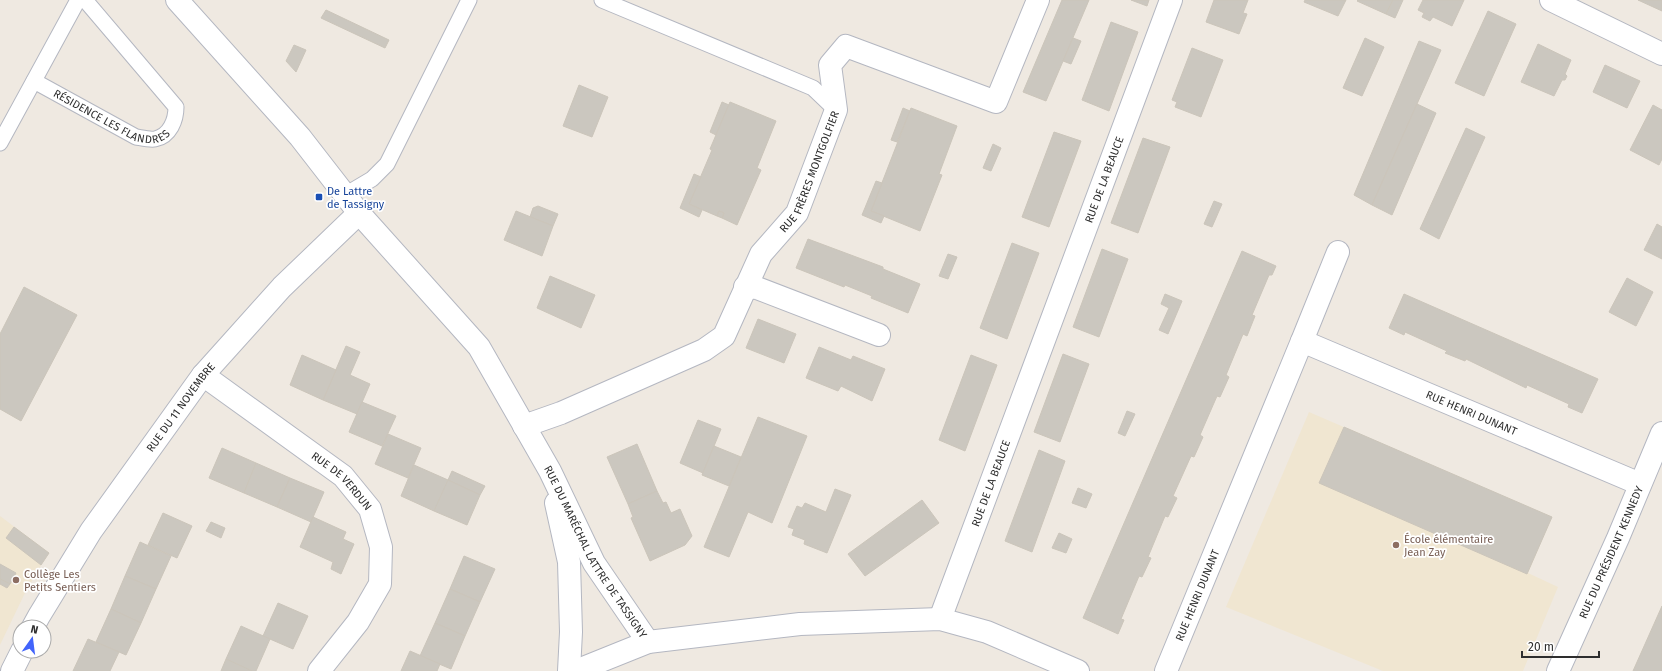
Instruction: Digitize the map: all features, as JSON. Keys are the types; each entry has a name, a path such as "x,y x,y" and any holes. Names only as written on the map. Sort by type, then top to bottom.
{"street":[{"path":"177,0 300,137 359,213 479,347 550,470"},
{"name":"RUE FRÈRES MONTGOLFIER","path":"524,426 561,413 704,350 724,336 761,254 797,213 836,110 830,65 846,46 996,102 1038,0"},
{"name":"RUE DE LA BEAUCE","path":"940,619 1171,0"},
{"path":"1551,0 1662,54"},
{"name":"RUE DU 11 NOVEMBRE","path":"37,619 91,531 203,375 282,287 359,213"},
{"name":"RUE HENRI DUNANT","path":"1166,671 1338,252"},
{"path":"745,287 757,288 880,335"},
{"name":"RUE HENRI DUNANT","path":"1302,341 1640,484"},
{"name":"RUE DE VERDUN","path":"203,375 343,476 370,509 381,547 380,584 358,622 319,671"},
{"name":"RUE DU PRÉSIDENT KENNEDY","path":"1558,671 1618,538 1662,433"},
{"name":"RUE DU MARÉCHAL LATTRE DE TASSIGNY","path":"550,470 594,563 648,642"},
{"name":"RUE DU MARÉCHAL LATTRE DE TASSIGNY","path":"550,470 569,562 571,632 569,671"},
{"path":"576,671 648,642 800,624 940,619 987,632 1078,671"},
{"path":"12,671 18,659"}],"lane":[{"name":"RÉSIDENCE LES FLANDRES","path":"0,143 78,0"},
{"name":"RÉSIDENCE LES FLANDRES","path":"34,81 136,137 155,139 169,131 176,118 176,107 85,0"},
{"path":"345,195 372,179 387,164 469,0"},
{"path":"602,0 813,88 836,110"}],"shaded area":[{"name":"École élémentaire Jean Zay","path":"1309,412 1552,517 1528,573 1558,587 1523,671 1383,671 1226,607"},
{"name":"Collège Les Petits Sentiers","path":"0,516 49,553 24,595 0,645"}],"building":[{"path":"1062,0 1089,0 1046,101 1023,92"},
{"path":"1131,0 1149,0 1147,6"},
{"path":"1214,0 1248,0 1243,13 1247,14 1239,34 1206,22"},
{"path":"1305,0 1346,0 1338,16 1304,2"},
{"path":"1393,0 1386,14 1357,1"},
{"path":"1393,0 1403,0 1395,18 1386,14"},
{"path":"1423,0 1464,0 1452,26 1433,17 1430,21 1422,17 1424,13 1418,10"},
{"path":"1638,0 1662,0 1662,11"},
{"path":"326,10 389,40 385,48 321,18"},
{"path":"1488,11 1516,24 1484,96 1455,83"},
{"path":"1111,22 1138,32 1109,111 1082,100"},
{"path":"1073,38 1081,41 1071,64 1063,61"},
{"path":"1365,38 1384,47 1362,96 1343,88"},
{"path":"1419,41 1441,50 1372,205 1354,195"},
{"path":"1538,44 1571,60 1565,74 1567,76 1565,80 1562,80 1554,96 1521,82"},
{"path":"294,45 306,50 296,72 286,61"},
{"path":"1192,48 1223,60 1201,117 1175,107 1177,102 1172,100"},
{"path":"1605,65 1640,81 1627,108 1593,92"},
{"path":"579,85 608,97 592,137 563,126"},
{"path":"722,102 729,105 716,135 710,132"},
{"path":"730,102 776,121 757,168 761,170 737,225 722,218 724,213 719,211 717,216 689,204 712,150 710,149"},
{"path":"1417,104 1436,113 1392,215 1372,205"},
{"path":"1653,105 1662,110 1662,159 1659,165 1630,150"},
{"path":"903,108 910,111 897,142 891,140"},
{"path":"911,108 957,126 939,174 942,175 920,231 871,211"},
{"path":"1466,128 1485,137 1439,239 1420,229"},
{"path":"1054,132 1081,141 1049,227 1022,217"},
{"path":"1143,138 1170,147 1138,233 1111,223"},
{"path":"993,144 1001,148 991,171 983,168"},
{"path":"694,174 701,177 689,204 702,210 699,217 680,208"},
{"path":"876,181 882,183 871,211 884,216 881,223 862,215"},
{"path":"1214,201 1222,204 1212,227 1204,224"},
{"path":"538,206 558,214 553,226 530,217 533,208"},
{"path":"516,211 553,226 542,256 504,240"},
{"path":"719,211 724,213 722,218 717,216"},
{"path":"1657,224 1662,227 1662,259 1644,250"},
{"path":"808,239 883,267 883,269 920,284 908,313 871,298 872,296 845,285 844,287 796,268"},
{"path":"1012,243 1039,253 1007,339 980,328"},
{"path":"1102,249 1128,259 1099,337 1073,327"},
{"path":"1242,251 1276,266 1272,275 1269,275 1252,315 1255,316 1247,336 1243,334 1226,375 1229,377 1220,397 1217,396 1200,435 1203,437 1194,457 1191,456 1173,496 1177,498 1168,517 1165,516 1148,557 1151,558 1142,577 1139,576 1121,619 1124,620 1118,634 1083,618"},
{"path":"948,254 957,257 948,279 939,276"},
{"path":"550,276 595,295 581,328 537,308"},
{"path":"1627,278 1653,292 1636,326 1609,312"},
{"path":"24,287 77,315 21,421 0,409 0,334"},
{"path":"1165,294 1182,301 1168,334 1159,330 1169,308 1161,304"},
{"path":"1404,294 1598,379 1582,413 1568,407 1569,404 1527,385 1526,388 1466,359 1465,361 1445,353 1447,351 1405,332 1404,335 1389,328"},
{"path":"758,319 796,334 784,363 746,348"},
{"path":"346,346 360,352 350,375 370,384 357,414 323,400"},
{"path":"819,347 851,360 853,356 885,369 872,401 841,386 838,391 806,378"},
{"path":"1063,354 1089,364 1060,442 1034,432"},
{"path":"302,355 336,370 323,400 290,385"},
{"path":"971,355 997,365 965,451 939,440"},
{"path":"362,402 396,416 382,446 349,432"},
{"path":"1127,411 1135,414 1125,436 1118,433"},
{"path":"758,417 807,436 772,523 748,512 729,557 704,547"},
{"path":"698,420 721,429 703,473 680,463"},
{"path":"1344,427 1552,517 1527,574 1319,483"},
{"path":"388,434 421,448 408,478 375,464"},
{"path":"637,444 657,491 628,504 607,457"},
{"path":"714,446 741,457 729,486 702,475"},
{"path":"222,448 256,463 244,493 209,478"},
{"path":"1039,450 1065,461 1032,552 1005,541"},
{"path":"256,463 290,478 277,507 244,493"},
{"path":"414,465 448,480 434,511 401,496"},
{"path":"452,471 485,486 480,495 448,480"},
{"path":"290,478 324,492 311,522 277,507"},
{"path":"448,480 480,495 467,525 434,511"},
{"path":"1078,488 1092,494 1086,508 1072,503"},
{"path":"835,489 851,495 827,553 804,544 805,540 792,535 794,529 788,527 797,506 802,508 805,503 826,512"},
{"path":"657,491 663,503 666,502 671,513 680,509 692,536 685,545 650,561 631,518 633,517 628,504"},
{"path":"922,500 939,523 865,576 848,554"},
{"path":"163,513 192,526 177,558 148,545"},
{"path":"313,517 346,532 343,539 354,544 341,574 331,569 333,562 300,547"},
{"path":"211,522 225,528 221,538 206,531"},
{"path":"14,527 49,553 41,565 6,538"},
{"path":"1059,533 1072,539 1066,553 1052,548"},
{"path":"140,542 171,556 156,589 125,576"},
{"path":"464,556 495,569 480,602 450,589"},
{"path":"0,564 16,573 10,584 0,579"},
{"path":"125,576 156,589 141,623 111,609"},
{"path":"0,579 10,584 7,588 0,584"},
{"path":"450,589 480,602 465,636 435,623"},
{"path":"278,603 308,616 293,649 263,636"},
{"path":"1662,606 1662,671 1633,671"},
{"path":"111,609 141,623 126,655 96,642"},
{"path":"435,623 465,636 451,669 420,656"},
{"path":"241,626 270,639 256,671 252,671 226,659"},
{"path":"88,639 119,652 110,671 73,671"},
{"path":"410,651 440,664 437,671 401,671"},
{"path":"226,659 252,671 221,671"}],"place":[{"name":"De Lattre de Tassigny","path":"319,197"},
{"name":"École élémentaire Jean Zay","path":"1396,545"},
{"name":"Collège Les Petits Sentiers","path":"16,580"}]}
